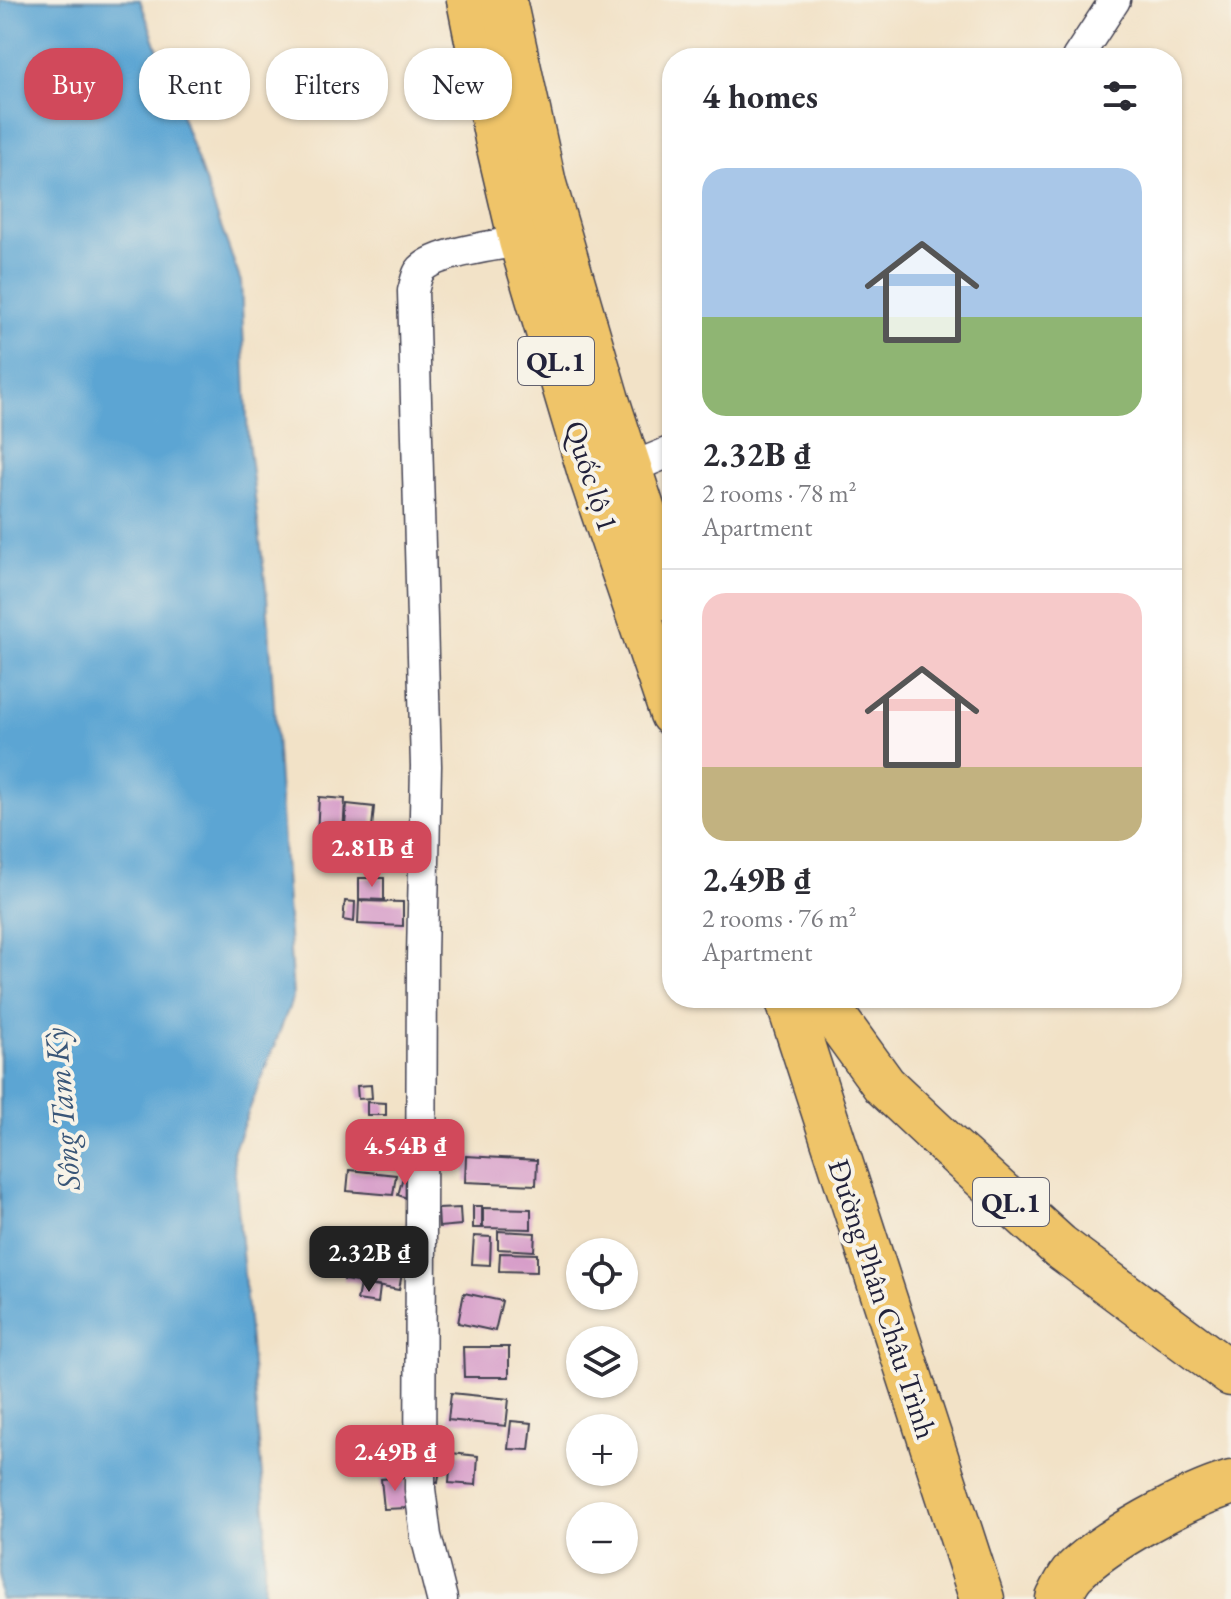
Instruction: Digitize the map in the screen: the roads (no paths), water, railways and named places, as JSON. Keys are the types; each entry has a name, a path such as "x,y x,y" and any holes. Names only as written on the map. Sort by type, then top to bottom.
{"main road":[{"name":"Quốc lộ 1","path":"469,0 521,241 562,314 628,469 662,570"},
{"name":"Quốc lộ 1","path":"504,0 544,184 562,314 595,487 662,685"},
{"name":"Đường Phân Châu Trình","path":"790,1008 982,1599"},
{"name":"QL.1","path":"828,1008 884,1085 951,1148 1059,1246 1231,1374"},
{"path":"1058,1599 1072,1574 1110,1542 1168,1511 1231,1483"}],"street":[{"path":"1084,48 1115,0"},
{"path":"442,1599 426,1536 420,1489 422,957 426,766 413,291 419,270 428,264 452,255 521,241"},
{"path":"628,469 662,455"}],"water":[{"name":"Sông Tam Kỳ","path":"0,0 140,0 157,48 139,48 139,120 183,120 241,282 248,440 267,597 293,997 233,1152 266,1521 263,1599 0,1599"}]}
